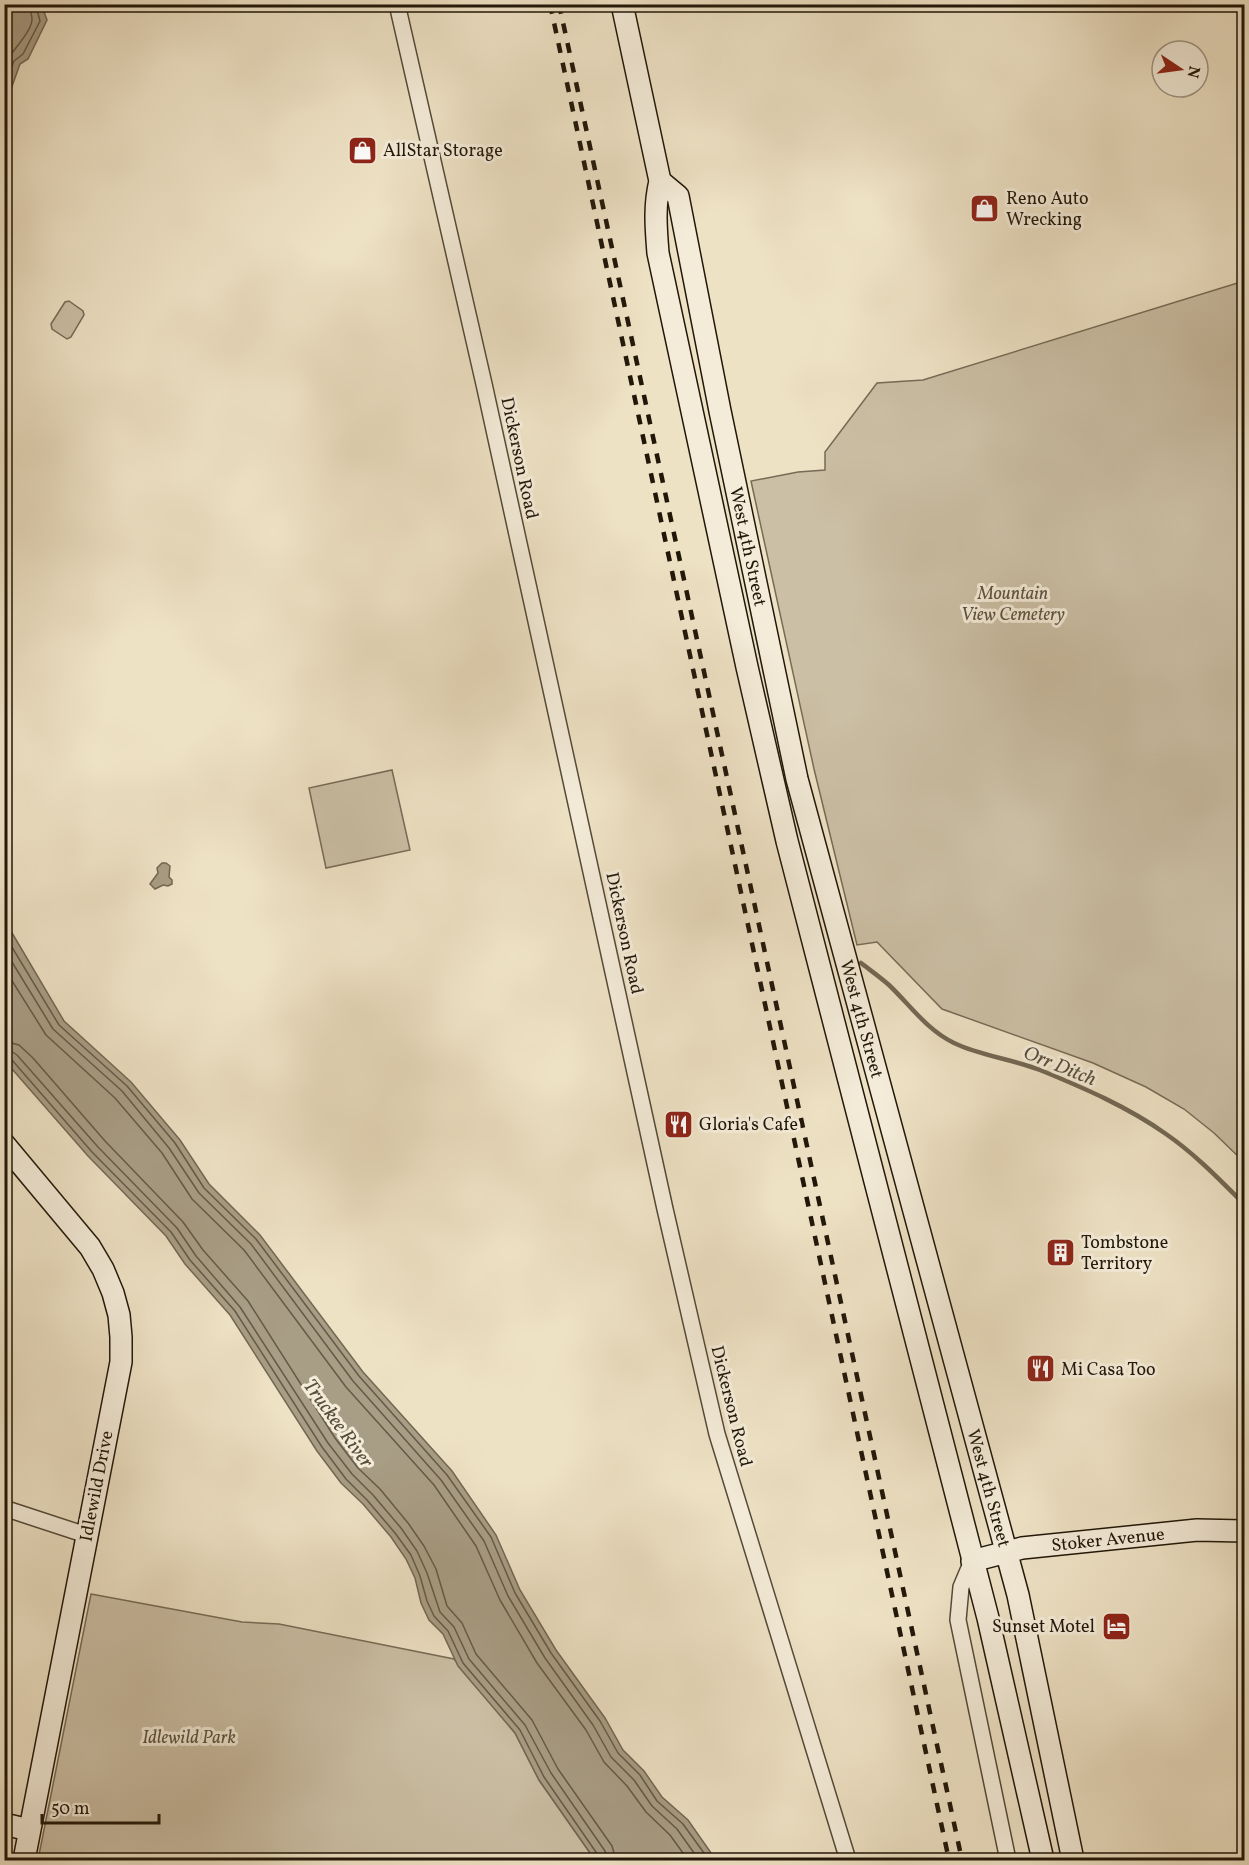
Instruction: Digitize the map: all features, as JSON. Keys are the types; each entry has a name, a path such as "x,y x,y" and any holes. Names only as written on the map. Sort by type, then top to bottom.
{"main road":[{"name":"West 4th Street","path":"622,4 660,181 655,221 658,253 752,690 815,953 991,1629 1043,1860"},
{"name":"West 4th Street","path":"660,181 678,196 796,779 1018,1595 1073,1860"},
{"name":"Idlewild Drive","path":"4,1144 90,1247 106,1277 119,1315 122,1337 121,1362 24,1860"},
{"name":"Stoker Avenue","path":"972,1561 1022,1548 1197,1530 1245,1531"},
{"path":"4,1824 29,1830"}],"street":[{"name":"Dickerson Road","path":"397,4 487,395 665,1209 717,1434 848,1860"},
{"path":"4,1508 86,1535"},
{"path":"972,1561 961,1587 958,1620 1008,1860"}],"green space":[{"name":"Mountain View Cemetery","path":"1244,281 1244,1162 1214,1133 1184,1109 1146,1087 1093,1063 942,1009 877,942 857,945 814,769 751,481 798,472 825,470 825,452 877,383 923,380"},
{"path":"69,301 83,311 84,315 71,337 67,339 52,329 51,324 65,302"},
{"path":"392,770 410,850 326,868 309,788"},
{"name":"Idlewild Park","path":"91,1594 242,1622 279,1624 454,1659 515,1733 539,1780 595,1860 38,1860"}],"water":[{"path":"5,4 45,5 43,9 47,20 28,59 20,64 5,106"},
{"path":"162,863 170,866 169,877 172,884 155,889 150,884 158,873 157,868"},
{"name":"Truckee River","path":"5,921 64,1021 131,1082 180,1140 209,1184 260,1235 363,1372 452,1471 496,1535 520,1590 556,1650 605,1718 623,1750 644,1771 662,1797 688,1820 716,1860 595,1860 539,1780 515,1733 458,1666 443,1634 429,1620 406,1559 391,1537 363,1504 341,1483 317,1451 230,1315 185,1264 166,1236 88,1156 5,1061"}],"waterway":[{"name":"Orr Ditch","path":"861,963 889,985 944,1038 975,1051 1040,1070 1136,1115 1187,1150 1244,1204"}],"railway":[{"path":"550,4 949,1860"},
{"path":"559,4 962,1860"}],"place":[{"name":"AllStar Storage","path":"362,150"},
{"name":"Reno Auto Wrecking","path":"985,208"},
{"name":"Gloria's Cafe","path":"678,1124"},
{"name":"Tombstone Territory","path":"1060,1252"},
{"name":"Mi Casa Too","path":"1040,1369"},
{"name":"Sunset Motel","path":"1116,1626"}]}
